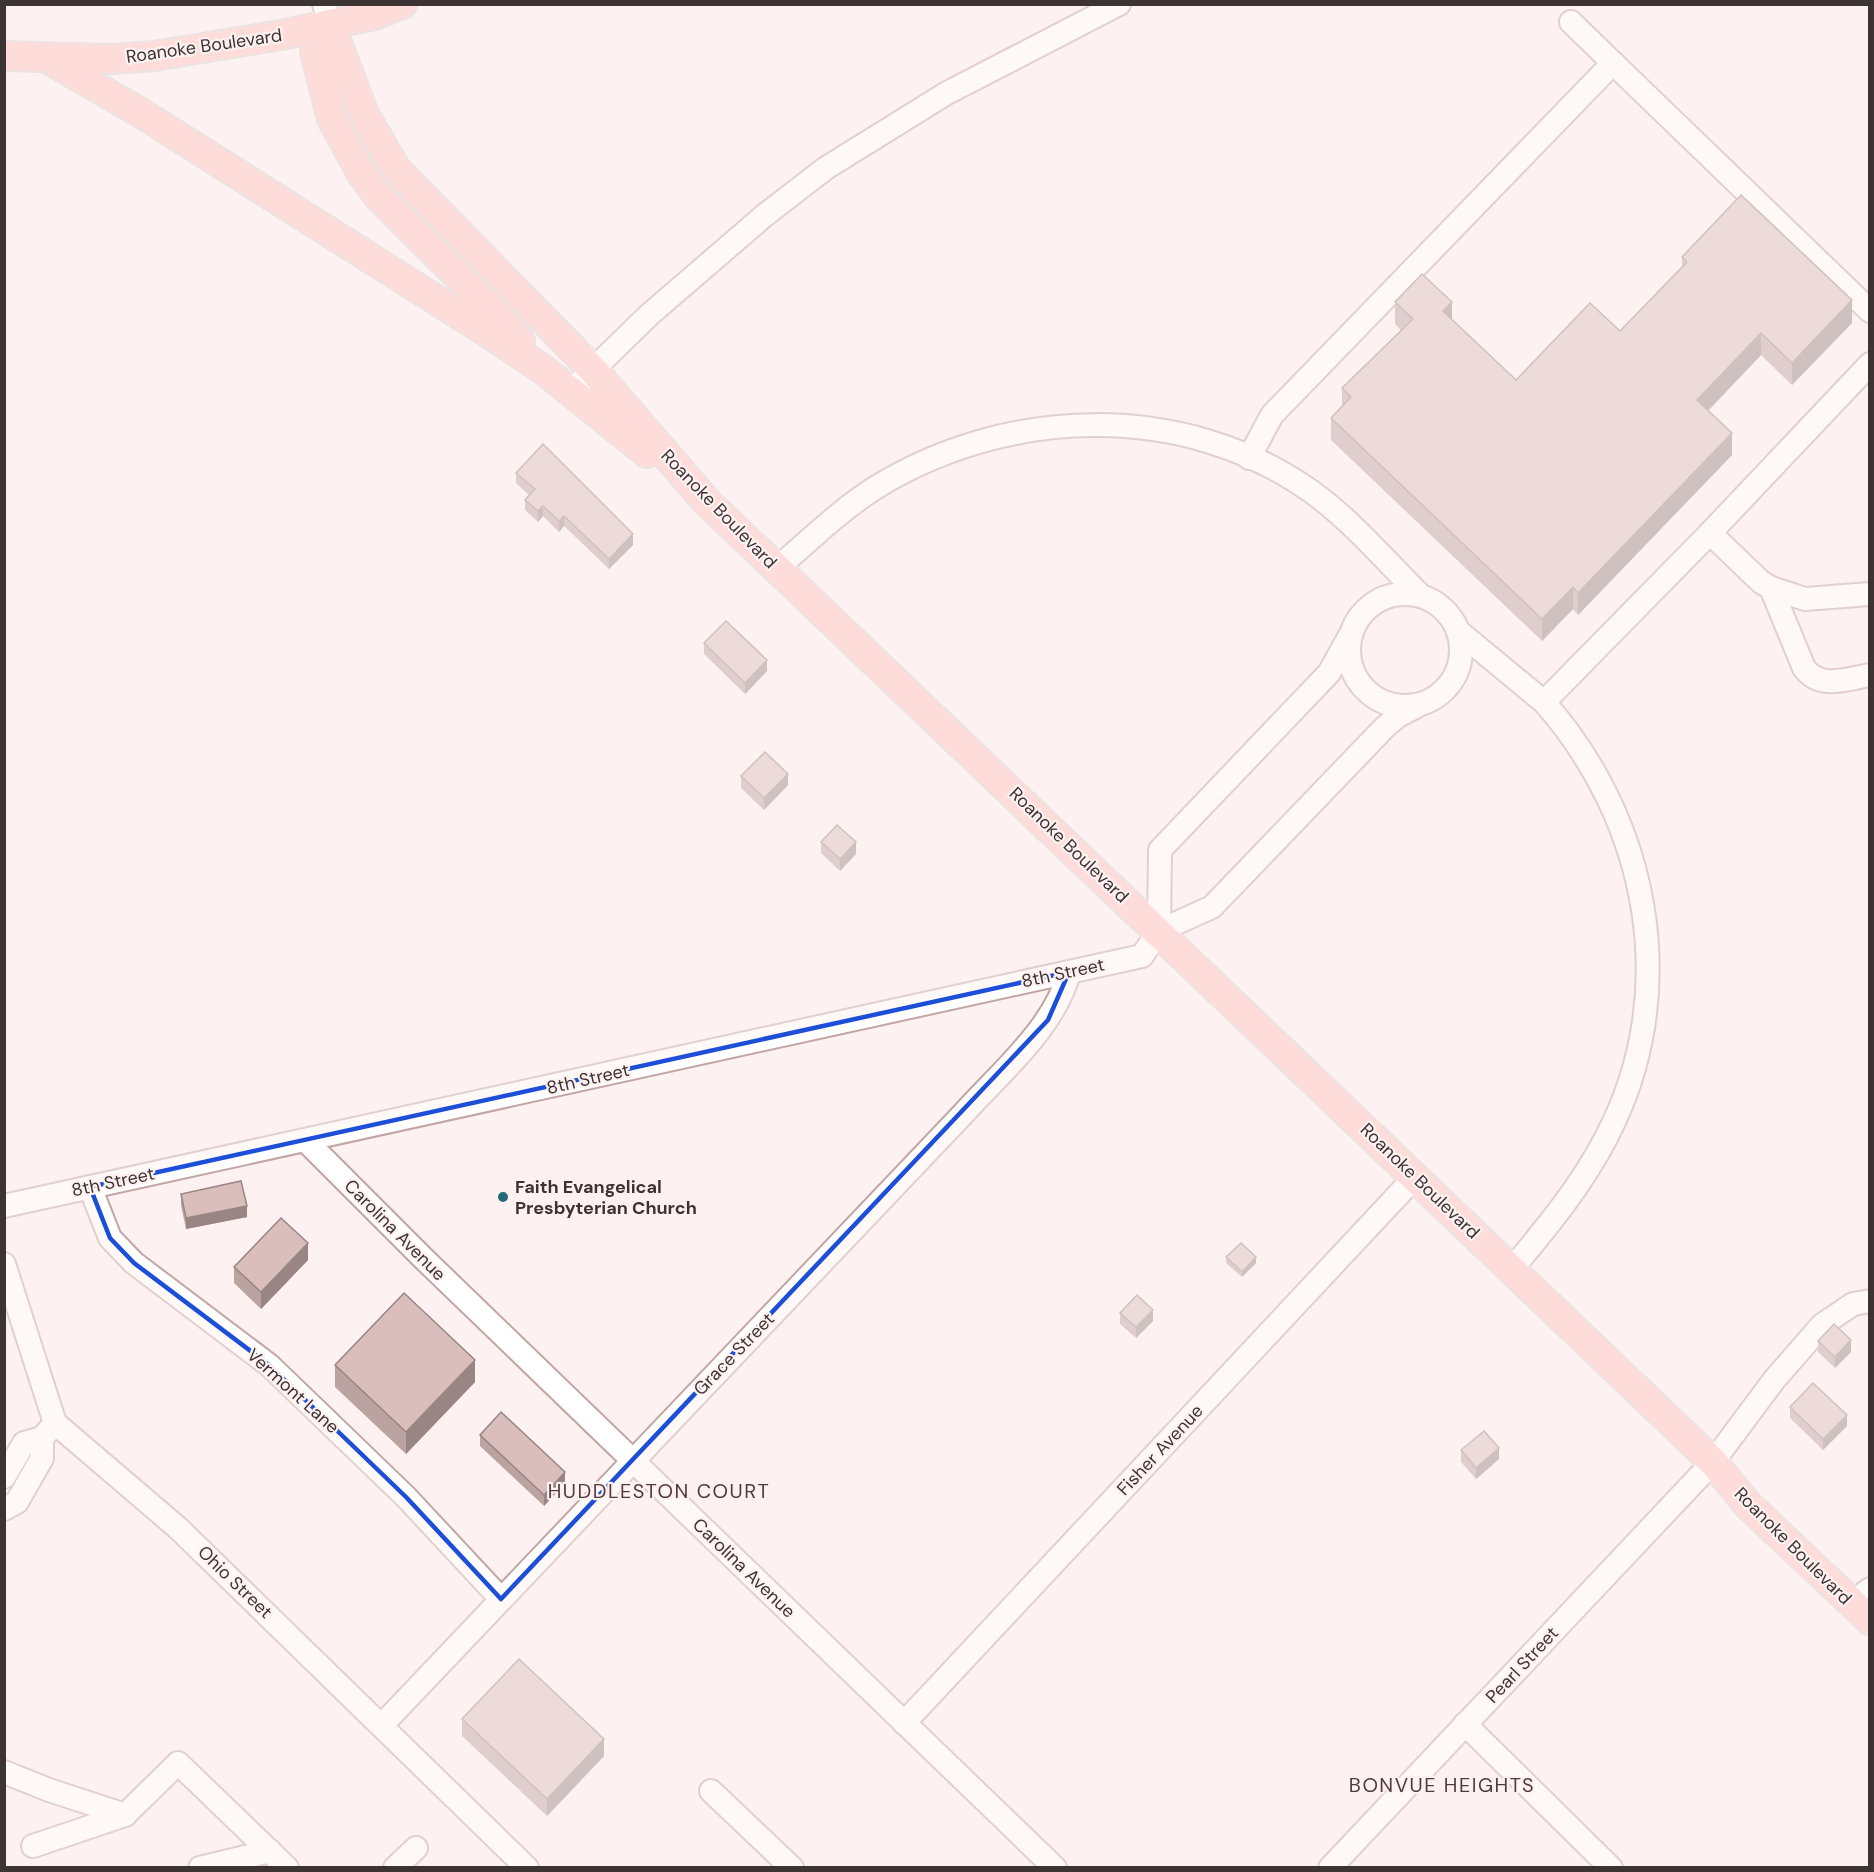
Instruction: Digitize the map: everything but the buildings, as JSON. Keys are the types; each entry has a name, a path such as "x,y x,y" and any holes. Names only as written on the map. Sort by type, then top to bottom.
{"main road":[{"path":"402,4 374,15 327,14 315,53 332,119 362,174 379,197 492,310 545,371"},
{"name":"Roanoke Boulevard","path":"4,56 48,59 154,56 327,14 364,114 378,143 396,169 594,371 706,501 1713,1462 1748,1505 1863,1604"},
{"path":"48,59 141,113 545,371 706,501"}],"street":[{"path":"570,391 594,371 649,315 765,215 826,168 947,93 1119,4"},
{"path":"1570,22 1869,311"},
{"path":"1249,459 1272,415 1613,63"},
{"path":"1544,702 1710,533 1869,364"},
{"path":"776,569 874,488 940,455 992,437 1045,426 1119,425 1184,435 1249,459 1287,477 1329,505 1420,595 1437,603 1450,615 1458,631 1462,649 1460,666 1451,684 1437,697 1398,716 1384,728 1212,907 1159,931 1160,850 1329,673 1357,619 1369,606 1384,597 1402,594 1420,595"},
{"path":"1710,533 1761,582 1771,588 1805,598 1869,594"},
{"path":"1771,588 1804,668 1811,677 1827,682 1869,675"},
{"path":"1458,631 1544,702 1585,754 1616,813 1633,861 1642,898 1647,976 1638,1052 1619,1111 1607,1137 1577,1186 1512,1269"},
{"path":"1349,637 1348,657 1353,675 1365,691 1381,702 1400,707 1419,705"},
{"name":"8th Street","path":"4,1206 1142,956 1159,931"},
{"name":"Grace Street","path":"382,1725 963,1113 1040,1028 1061,996 1069,972"},
{"name":"Carolina Avenue","path":"306,1141 632,1460 1055,1868"},
{"name":"Fisher Avenue","path":"904,1723 1415,1177"},
{"name":"Vermont Lane","path":"90,1187 110,1238 134,1263 269,1365 406,1497 501,1599"},
{"path":"4,1264 49,1431 42,1458 17,1502 4,1509"},
{"name":"Pearl Street","path":"1330,1868 1713,1462 1774,1380 1822,1325 1831,1316 1853,1304 1869,1301"},
{"path":"4,1477 24,1443 49,1431"},
{"name":"Ohio Street","path":"49,1431 178,1528 527,1868"},
{"path":"1465,1725 1611,1868"},
{"path":"33,1846 125,1815 178,1763 287,1868"},
{"path":"4,1772 125,1815"},
{"path":"711,1791 792,1868"},
{"path":"394,1868 416,1848"},
{"path":"200,1868 270,1851"}],"highlighted area":[{"path":"1069,972 1048,1020 501,1599 406,1497 269,1365 134,1263 110,1238 90,1187"}],"place":[{"name":"Faith Evangelical Presbyterian Church","path":"503,1197"}],"district":[{"name":"HUDDLESTON COURT","path":"659,1491"},
{"name":"BONVUE HEIGHTS","path":"1442,1785"}]}
